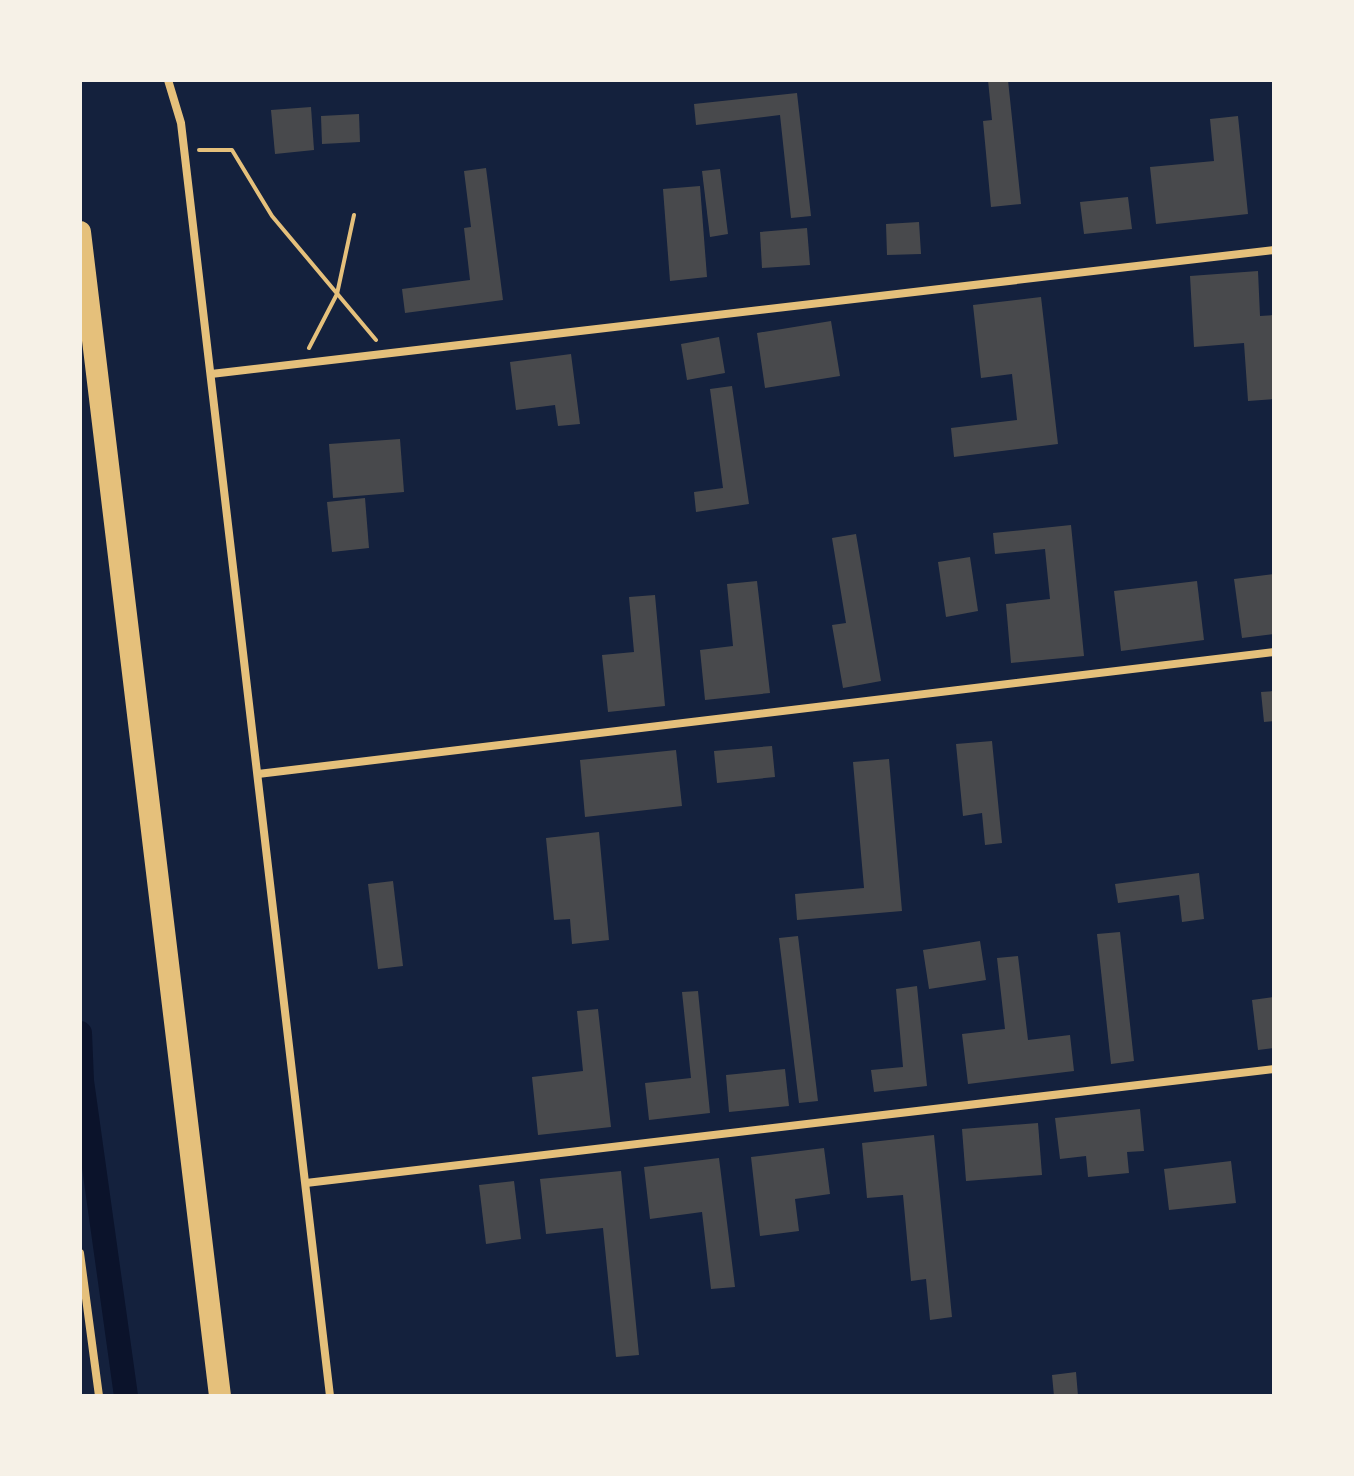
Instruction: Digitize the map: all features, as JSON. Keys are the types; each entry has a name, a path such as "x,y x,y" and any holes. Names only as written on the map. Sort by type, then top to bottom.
{"highway":[{"path":"80,232 220,1396"}],"street":[{"path":"168,80 181,123 330,1396"},
{"path":"211,374 1274,250"},
{"path":"258,774 1274,652"},
{"path":"306,1183 1274,1069"},
{"path":"80,1253 99,1396"}],"path":[{"path":"184,150 232,150 272,216 387,354"},
{"path":"301,364 337,294 354,215"}],"building":[{"path":"988,80 1008,80 1021,204 991,207 983,121 992,120"},
{"path":"797,93 811,216 791,218 780,115 696,125 694,104"},
{"path":"311,107 314,150 275,154 271,110"},
{"path":"359,114 360,142 322,144 321,116"},
{"path":"1238,116 1248,214 1156,224 1150,167 1214,161 1210,119"},
{"path":"486,168 503,300 405,313 402,289 470,280 464,228 471,227 464,171"},
{"path":"720,169 728,234 710,237 702,171"},
{"path":"700,186 707,277 670,281 663,189"},
{"path":"1128,197 1132,229 1084,234 1080,202"},
{"path":"919,222 921,254 887,255 886,224"},
{"path":"807,228 810,265 762,268 760,232"},
{"path":"1258,271 1260,316 1274,315 1274,399 1248,401 1244,343 1194,347 1190,276"},
{"path":"1041,297 1058,444 954,457 951,428 1017,420 1012,374 981,378 973,305"},
{"path":"831,321 840,376 765,388 757,333"},
{"path":"719,337 725,373 687,380 681,344"},
{"path":"571,354 580,424 558,426 555,405 516,410 510,362"},
{"path":"732,386 749,504 696,512 694,492 723,488 710,389"},
{"path":"400,439 404,492 333,498 329,444"},
{"path":"365,498 369,548 332,552 327,502"},
{"path":"1071,525 1084,656 1011,663 1006,604 1050,599 1045,549 995,554 993,533"},
{"path":"856,534 881,681 843,688 832,625 846,623 832,538"},
{"path":"970,557 978,611 946,617 938,562"},
{"path":"1274,574 1274,634 1242,638 1234,579"},
{"path":"757,581 770,693 705,700 700,650 733,646 727,584"},
{"path":"1197,581 1204,640 1121,651 1114,591"},
{"path":"655,595 665,706 608,712 602,655 634,652 629,597"},
{"path":"1274,691 1274,721 1264,722 1261,692"},
{"path":"992,741 1002,843 985,845 982,813 963,816 956,744"},
{"path":"772,746 775,777 717,783 714,751"},
{"path":"676,750 682,806 585,817 580,760"},
{"path":"889,759 902,911 797,920 795,894 864,888 853,762"},
{"path":"599,832 609,940 572,944 570,919 554,920 546,838"},
{"path":"1199,873 1204,919 1182,922 1179,895 1118,903 1115,884"},
{"path":"393,881 403,966 378,969 368,884"},
{"path":"1120,932 1134,1061 1111,1064 1097,934"},
{"path":"798,936 818,1101 799,1103 779,938"},
{"path":"980,941 986,980 929,989 923,950"},
{"path":"1018,956 1028,1040 1070,1035 1074,1071 968,1084 962,1034 1005,1029 997,958"},
{"path":"917,986 927,1086 874,1092 871,1070 903,1067 896,989"},
{"path":"698,991 710,1113 649,1120 645,1083 691,1078 682,992"},
{"path":"1274,997 1274,1048 1258,1050 1252,1000"},
{"path":"598,1009 611,1127 538,1135 532,1077 583,1071 577,1011"},
{"path":"785,1069 789,1106 729,1112 726,1075"},
{"path":"1140,1109 1144,1151 1127,1152 1129,1173 1088,1177 1086,1156 1060,1159 1055,1118"},
{"path":"1038,1123 1042,1175 966,1181 962,1129"},
{"path":"934,1135 952,1317 930,1320 926,1279 911,1281 903,1195 867,1198 862,1143"},
{"path":"824,1148 830,1194 795,1199 799,1231 760,1236 751,1157"},
{"path":"719,1158 735,1287 711,1289 702,1212 650,1219 644,1167"},
{"path":"1231,1161 1236,1203 1169,1210 1164,1169"},
{"path":"621,1171 639,1355 616,1357 603,1228 546,1234 540,1179"},
{"path":"514,1181 521,1239 486,1244 479,1185"},
{"path":"1076,1372 1078,1396 1054,1396 1052,1375"}],"waterway":[{"path":"80,1033 82,1081 126,1396"}]}
